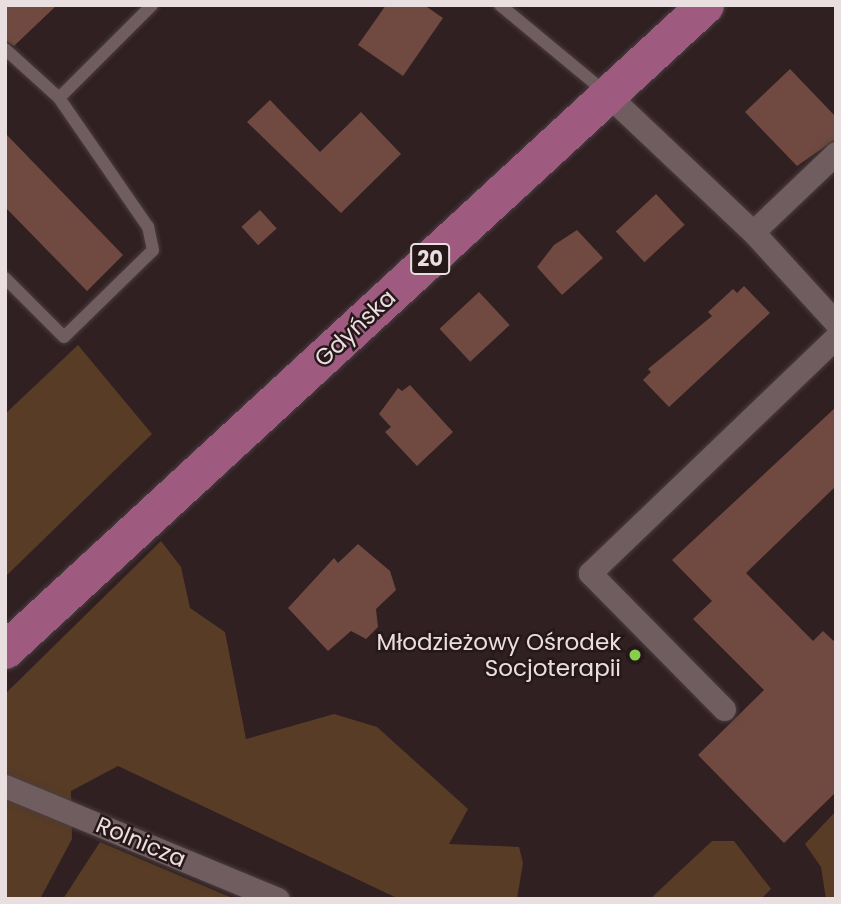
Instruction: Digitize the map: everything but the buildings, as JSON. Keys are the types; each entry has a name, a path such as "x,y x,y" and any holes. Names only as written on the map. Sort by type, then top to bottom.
{"main road":[{"name":"Gdyńska","path":"5,650 705,5"}],"street":[{"path":"608,95 753,232 836,323"},
{"path":"753,232 836,153"},
{"path":"724,709 590,573 836,337"},
{"name":"Rolnicza","path":"5,786 278,899"}],"lane":[{"path":"59,98 152,5"},
{"path":"500,5 573,60 608,95"},
{"path":"5,49 59,98 148,227 153,250 64,337 5,278"}],"shaded area":[{"path":"78,345 152,434 5,577 5,414"},
{"path":"161,541 181,567 190,608 225,632 246,739 334,714 377,727 468,809 449,844 519,847 523,863 517,899 399,899 118,766 71,791 72,839 40,899 5,899 5,694"},
{"path":"836,811 836,899 826,899 821,867 805,844"},
{"path":"712,841 734,841 771,889 761,899 650,899"},
{"path":"100,842 235,899 63,899"}],"place":[{"name":"Młodzieżowy Ośrodek Socjoterapii","path":"635,655"}]}
